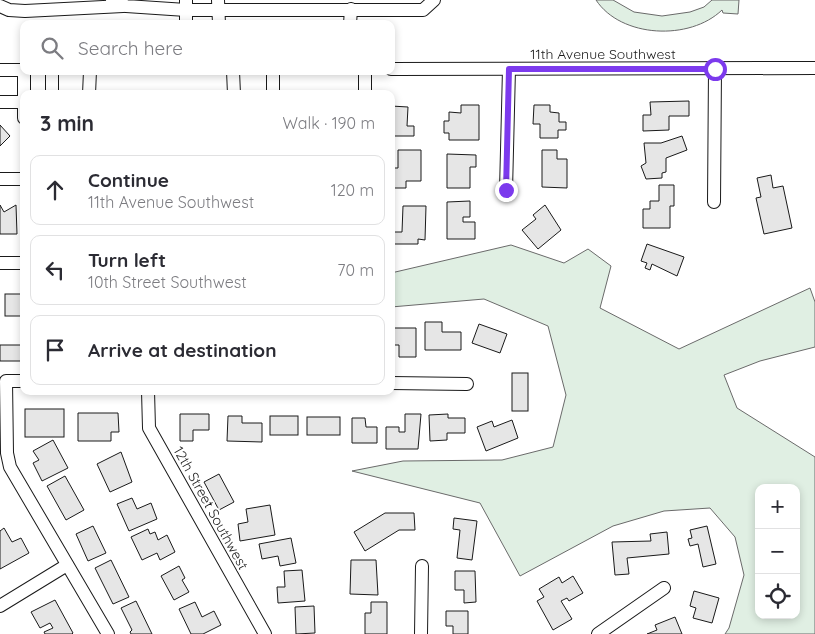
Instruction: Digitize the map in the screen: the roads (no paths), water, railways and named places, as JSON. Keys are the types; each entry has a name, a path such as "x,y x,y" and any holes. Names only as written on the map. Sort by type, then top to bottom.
{"street":[{"path":"112,0 126,6"},
{"path":"0,6 9,10 25,11 186,5 423,10 434,0"},
{"path":"186,5 186,20"},
{"path":"218,5 219,20"},
{"path":"350,20 351,9"},
{"name":"11th Avenue Southwest","path":"395,69 815,68"},
{"path":"506,190 509,69"},
{"path":"714,202 715,69"},
{"path":"0,70 20,70"},
{"path":"23,90 24,75"},
{"path":"52,75 52,90"},
{"path":"90,75 90,90"},
{"path":"233,75 234,90"},
{"path":"273,75 273,90"},
{"path":"365,90 366,75"},
{"path":"0,102 20,102"},
{"path":"0,179 20,179"},
{"path":"0,263 20,263"},
{"path":"20,381 6,381 6,453 10,467 108,634"},
{"path":"395,383 467,384"},
{"name":"12th Street Southwest","path":"148,395 149,428 265,634"},
{"path":"0,606 67,565"},
{"path":"421,634 422,566"},
{"path":"598,634 664,588"}]}
